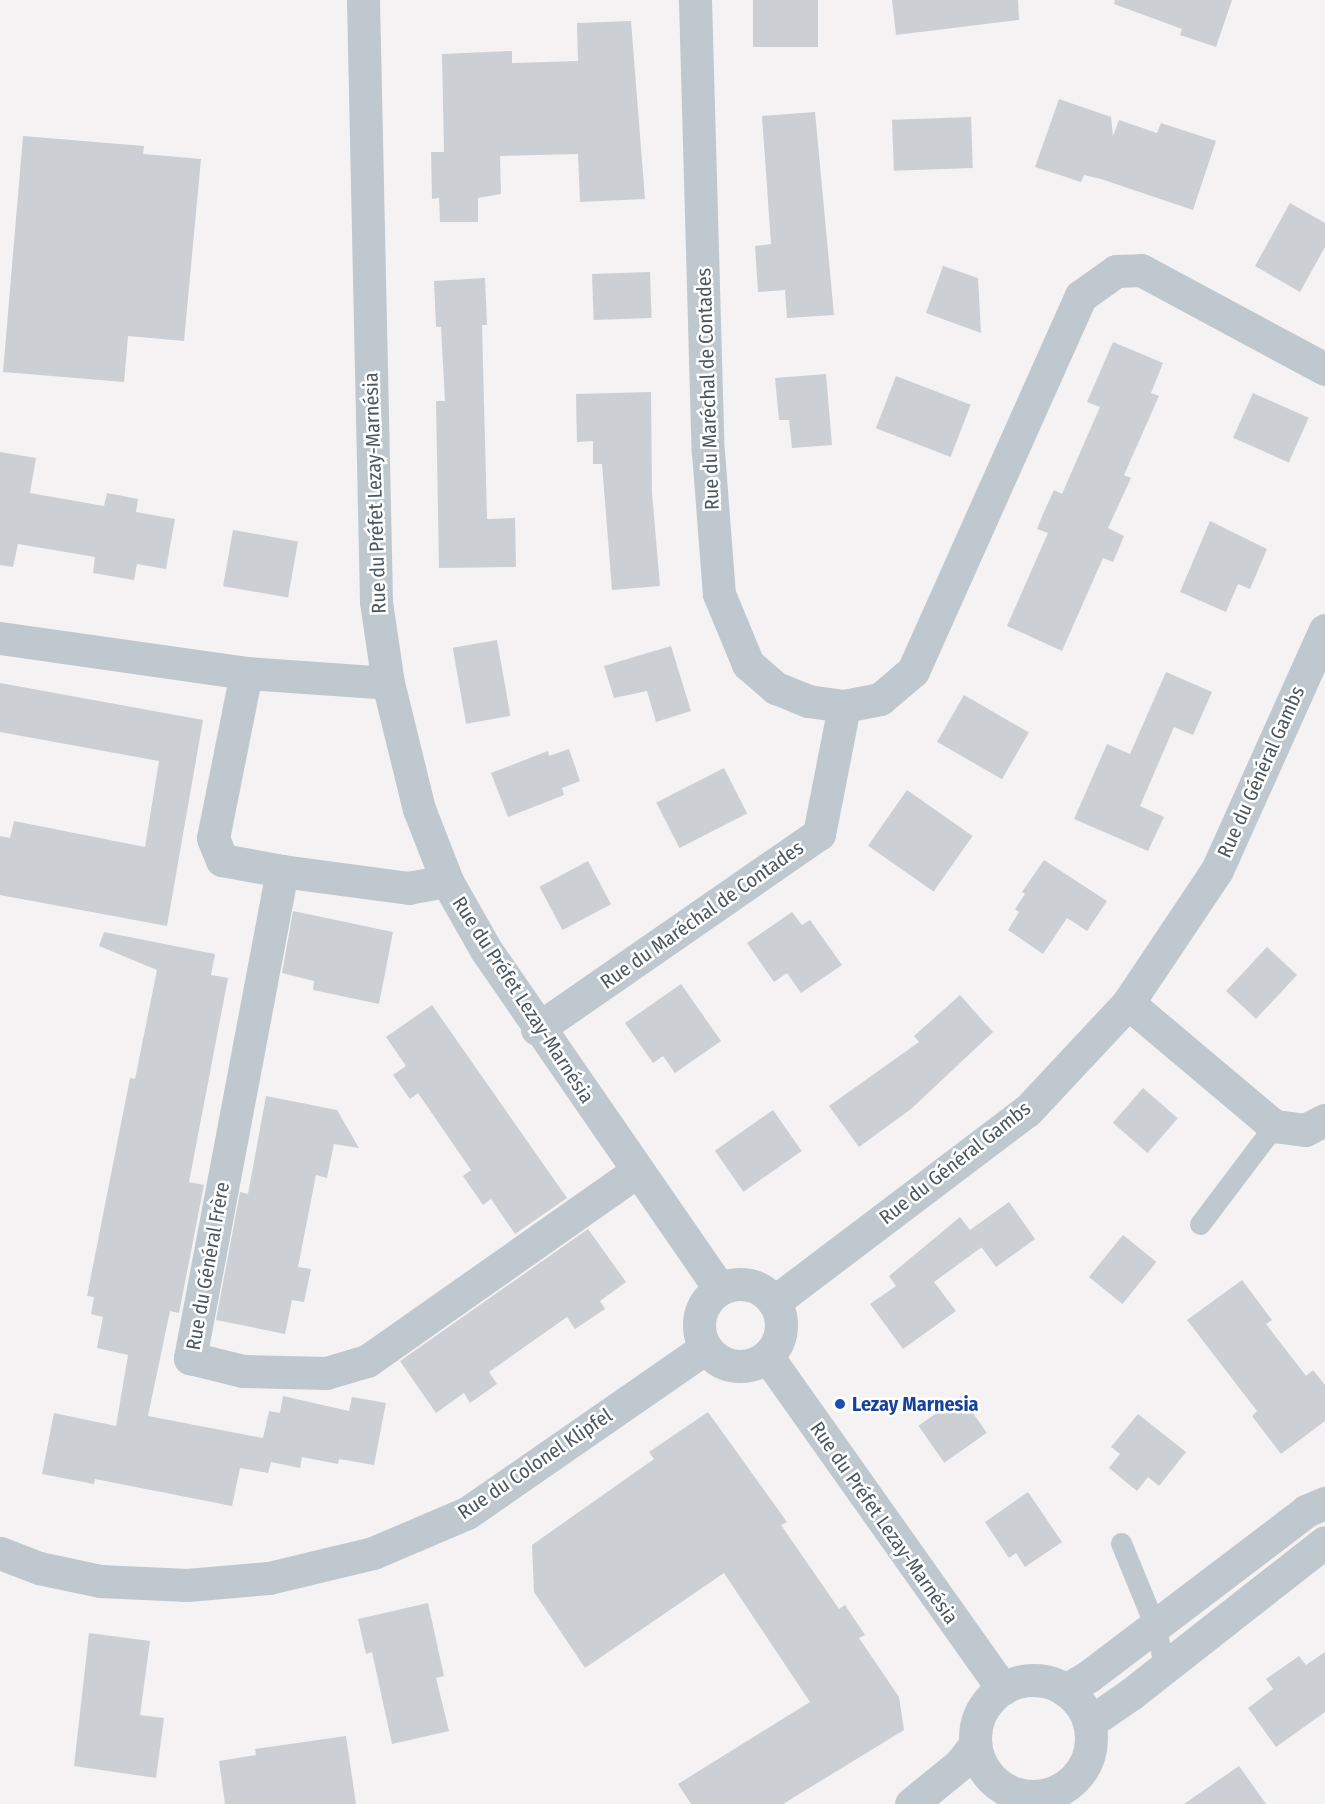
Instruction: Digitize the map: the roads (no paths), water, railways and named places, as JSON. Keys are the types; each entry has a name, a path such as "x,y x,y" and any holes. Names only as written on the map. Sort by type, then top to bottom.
{"street":[{"name":"Rue du Préfet Lezay-Marnésia","path":"363,0 376,602 388,683 418,809 447,881 537,1029 720,1288"},
{"name":"Rue du Maréchal de Contades","path":"695,0 708,452 719,594 748,664 776,688 808,700 844,706 880,699 913,671 1081,296 1116,270 1141,270 1325,369"},
{"name":"Rue du Général Gambs","path":"774,1302 1027,1110 1128,1003 1217,870 1325,630"},
{"path":"0,638 246,673 388,683"},
{"path":"246,673 213,838 222,860 282,871 409,888 447,881"},
{"name":"Rue du Maréchal de Contades","path":"537,1029 819,834 844,706"},
{"name":"Rue du Général Frère","path":"282,871 189,1358 243,1371 326,1373 366,1361 637,1171"},
{"path":"1128,1003 1274,1126 1305,1130 1325,1120"},
{"path":"743,1284 766,1293 774,1302 781,1324 775,1347 767,1356 755,1363 734,1365 715,1358 705,1348 698,1322 702,1309 720,1288 743,1284"},
{"name":"Rue du Colonel Klipfel","path":"0,1553 39,1568 100,1581 187,1585 269,1578 374,1553 466,1513 705,1348"},
{"name":"Rue du Préfet Lezay-Marnésia","path":"767,1356 1003,1689"},
{"path":"1065,1690 1155,1626 1306,1511 1325,1503"},
{"path":"1089,1723 1165,1668 1325,1542"},
{"path":"1028,1680 1065,1690 1080,1705 1089,1723 1088,1756 1075,1794 994,1797 975,1745 981,1713 1003,1689 1028,1680"},
{"path":"911,1804 960,1764 975,1745"}],"lane":[{"path":"1200,1224 1274,1126"},
{"path":"1120,1543 1155,1626 1165,1668"}],"place":[{"name":"Lezay Marnesia","path":"840,1404"}]}
